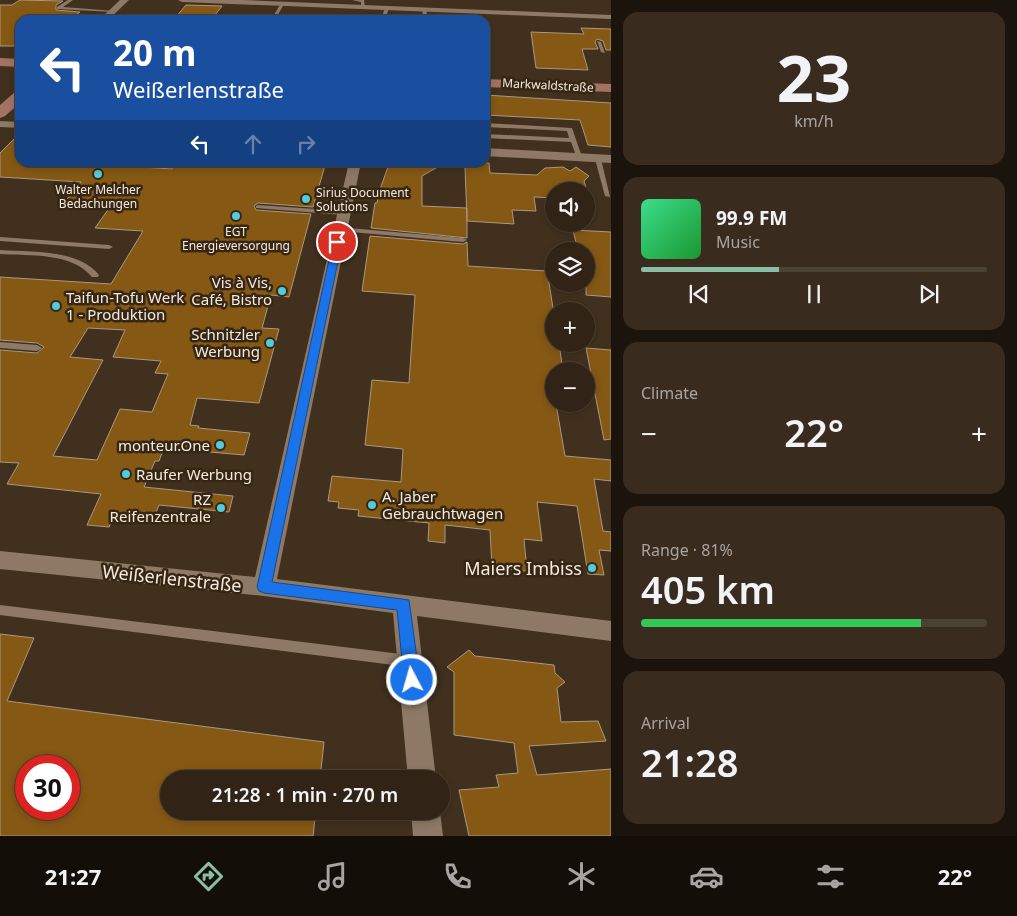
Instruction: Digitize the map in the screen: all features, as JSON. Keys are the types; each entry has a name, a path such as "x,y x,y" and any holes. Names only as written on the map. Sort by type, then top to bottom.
{"main road":[{"name":"Markwaldstraße","path":"490,82 611,88"},
{"path":"0,113 15,100"}],"street":[{"path":"108,15 125,0"},
{"path":"182,0 288,2 341,8 425,9 611,17"},
{"path":"0,124 15,126"},
{"path":"490,152 611,159"},
{"path":"264,587 354,167"},
{"name":"Weißerlenstraße","path":"0,560 264,587 611,631"},
{"path":"404,605 421,770"},
{"path":"426,820 428,836"}],"lane":[{"path":"354,0 363,1 363,7"},
{"path":"277,15 288,2"},
{"path":"77,3 66,8 59,8 77,3 113,11"},
{"path":"384,15 386,8"},
{"path":"424,15 425,9"},
{"path":"599,42 603,52"},
{"path":"490,125 570,129 579,157"},
{"path":"490,136 573,140"},
{"path":"598,159 608,196"},
{"path":"258,207 463,240"},
{"path":"0,239 109,247"},
{"path":"0,252 71,259 86,267 94,275"},
{"path":"0,345 37,348"},
{"path":"0,610 410,661"}],"building":[{"path":"20,0 63,1 56,5 56,10 80,12 77,15 15,15 15,46 0,46 0,5 12,5"},
{"path":"186,5 222,6 215,15 178,15"},
{"path":"581,28 611,29 611,50 606,50 603,41 597,39 595,42 598,49 582,49 588,70 536,68 531,32 584,34"},
{"path":"490,95 611,103 611,147 588,145 580,120 490,115"},
{"path":"15,138 15,167 141,167 172,169 173,167 325,167 313,207 258,203 254,206 256,210 311,214 289,297 271,295 262,328 279,329 259,403 197,398 190,425 199,426 198,428 250,433 244,455 164,448 159,461 155,461 144,487 233,496 229,512 159,505 152,523 113,518 109,527 87,525 101,494 7,484 19,463 0,462 0,350 37,353 44,347 37,343 0,340 0,277 111,284 143,231 95,228 110,207 63,204 81,182 0,177 0,153","holes":["88,328 125,330 113,357 161,361 155,373 168,374 152,412 120,409 97,460 53,456 103,360 70,357"]},
{"path":"388,167 438,167 422,176 422,206 467,208 467,238 371,228 375,203 377,203"},
{"path":"465,167 489,167 490,173 537,175 545,168 563,167 570,171 576,167 589,176 584,182 545,182 545,198 534,197 536,211 512,210 514,224 467,221"},
{"path":"573,232 611,232 611,297 586,295 586,292 595,292 595,242 576,242"},
{"path":"370,236 463,244 467,242 468,266 545,271 545,292 550,292 552,302 545,302 545,352 560,352 562,362 545,362 545,412 557,412 565,456 611,460 611,481 594,479 603,531 611,532 611,551 599,550 604,575 588,574 577,506 537,502 542,541 524,539 527,571 492,568 490,530 445,525 445,543 428,541 429,523 358,516 359,510 338,508 339,502 328,501 332,476 401,482 403,449 365,445 372,380 409,383 415,295 362,291"},
{"path":"595,349 611,350 611,439 604,440 595,394 595,362 589,362 587,352 595,352"},
{"path":"0,634 34,638 7,701 324,742 321,770 160,770 160,820 315,820 313,836 0,836"},
{"path":"469,650 475,656 554,665 555,673 565,682 557,688 561,722 598,721 606,741 529,746 537,775 611,769 611,836 469,836 459,790 499,787 496,775 518,773 514,743 454,735 454,672 447,667"}],"place":[{"name":"Walter Melcher Bedachungen","path":"98,174"},
{"name":"Sirius Document Solutions","path":"306,199"},
{"name":"EGT Energieversorgung","path":"236,216"},
{"name":"Vis à Vis, Café, Bistro","path":"282,291"},
{"name":"Taifun-Tofu Werk 1 - Produktion","path":"56,306"},
{"name":"Schnitzler Werbung","path":"270,343"},
{"name":"monteur.One","path":"220,445"},
{"name":"Raufer Werbung","path":"126,474"},
{"name":"A. Jaber Gebrauchtwagen","path":"372,505"},
{"name":"RZ Reifenzentrale","path":"221,508"},
{"name":"Maiers Imbiss","path":"592,568"}],"route":[{"path":"337,242 264,587 404,605 412,680"}]}
